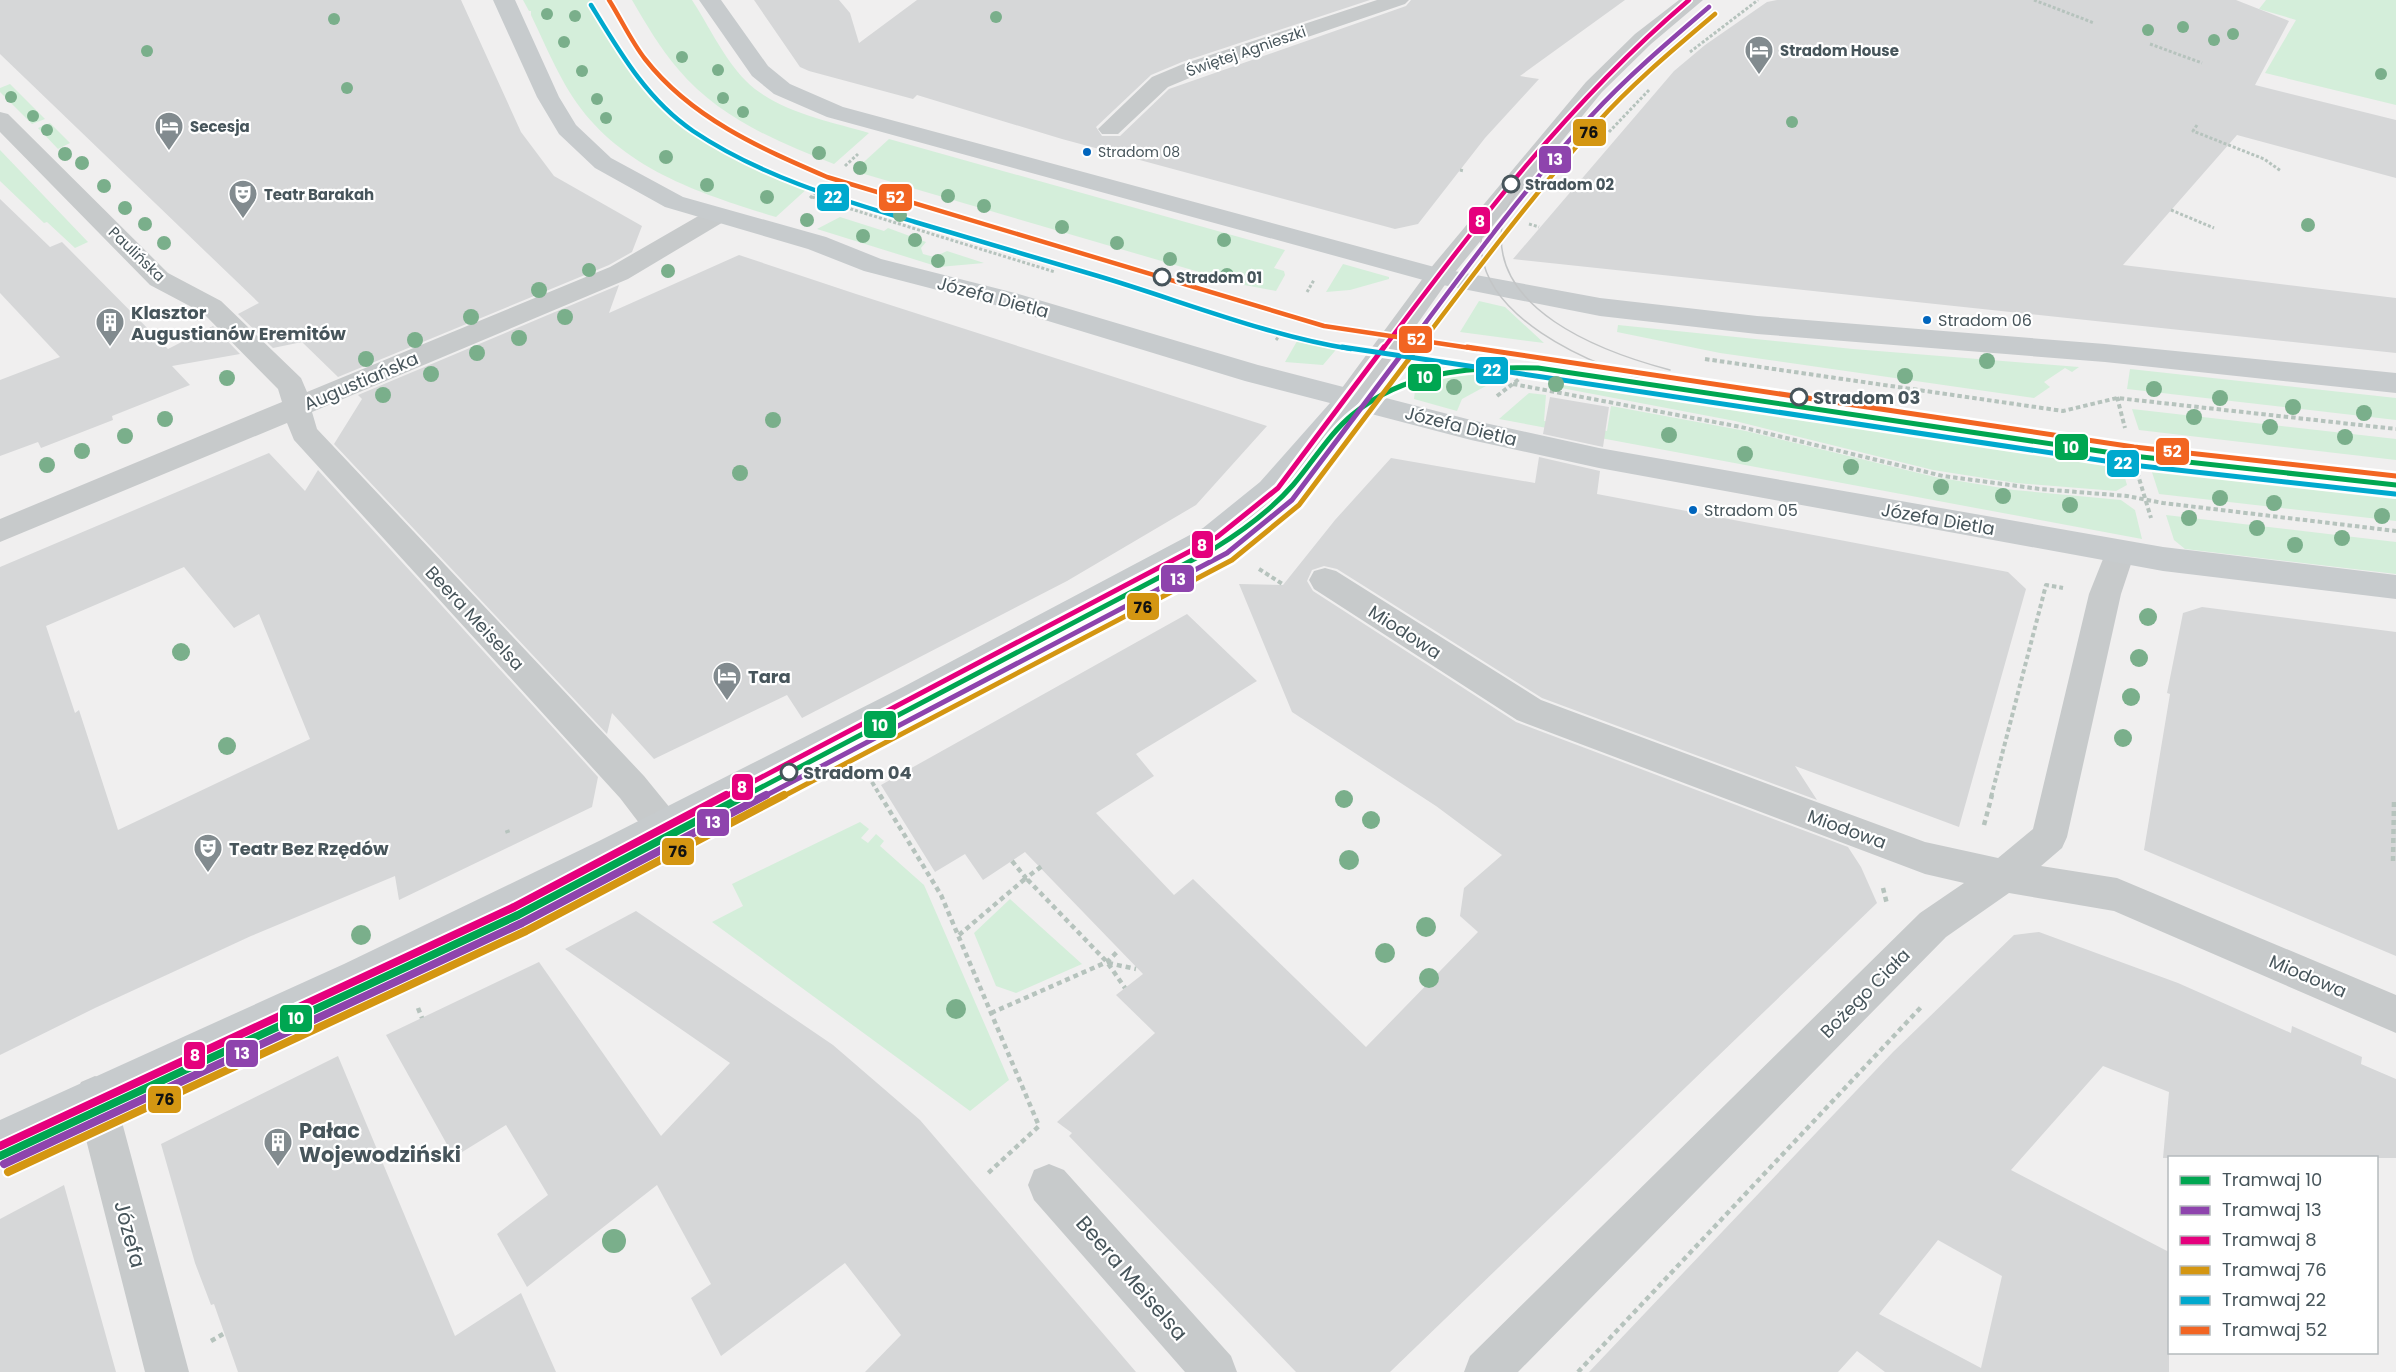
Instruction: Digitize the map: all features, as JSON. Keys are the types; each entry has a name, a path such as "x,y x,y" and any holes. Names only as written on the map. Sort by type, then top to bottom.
{"street":[{"name":"Józefa Dietla","path":"504,0 548,97 567,129 603,163 637,184 675,202 716,216 776,230 873,265 1006,299 1255,374 1349,399 1471,430 1599,458 2120,552 2396,587"},
{"path":"710,0 760,71 782,89 835,112 1438,276 1600,308 1756,326 2105,353 2396,383"},
{"name":"Świętej Agnieszki","path":"1110,129 1160,82 1191,69 1398,0"},
{"path":"0,1142 404,954 662,825 1214,536 1250,510 1280,483 1349,399 1438,276 1594,87 1643,39 1692,0"},
{"name":"Paulińska","path":"0,119 159,279 212,307 291,385 298,407"},
{"name":"Augustiańska","path":"0,531 619,273 674,243 716,216"},
{"name":"Beera Meiselsa","path":"298,407 303,433 632,788 662,825"},
{"name":"Bożego Ciała","path":"1486,1372 1933,925 2004,876 2049,837 2105,594 2120,552"},
{"name":"Miodowa","path":"1325,580 1528,710 1925,858 2004,876 2117,895 2396,1014"},
{"name":"Józefa","path":"95,1096 167,1372"},
{"name":"Beera Meiselsa","path":"1049,1185 1215,1372"}],"path":[{"path":"1683,57 1758,0"},
{"path":"2034,0 2094,23"},
{"path":"2150,44 2202,63"},
{"path":"1609,133 1655,83"},
{"path":"2197,125 2193,131 2264,159 2281,171"},
{"path":"812,197 962,243"},
{"path":"2171,210 2214,228"},
{"path":"1533,226 1540,217"},
{"path":"1698,358 2063,411 2117,398 2396,429"},
{"path":"1513,384 1742,427 1943,476 2040,489 2127,496 2146,501 2396,531"},
{"path":"2115,388 2125,428"},
{"path":"2135,465 2152,522"},
{"path":"1976,831 1985,825 2046,585 2067,589"},
{"path":"872,782 941,895 1039,1126 986,1175"},
{"path":"2393,861 2394,801"},
{"path":"1012,861 1107,962 1125,988"},
{"path":"959,935 1042,866"},
{"path":"991,1013 1107,962 1119,950"},
{"path":"1107,962 1136,969"},
{"path":"1578,1372 1932,996"},
{"path":"418,1008 422,1018"},
{"path":"210,1341 225,1333"}],"green space":[{"path":"523,0 590,0 628,66 672,112 692,128 736,155 809,187 776,217 690,187 637,160 591,121 572,96 550,56 531,11"},
{"path":"632,0 692,0 731,63 759,92 773,101 804,114 869,133 834,164 791,147 750,126 711,101 678,69 659,44"},
{"path":"2266,0 2396,0 2396,105 2265,73 2296,20 2259,9"},
{"path":"10,84 45,119 32,124 0,92 0,88"},
{"path":"50,123 70,143 58,149 38,128"},
{"path":"889,139 1285,250 1274,268 1284,271 1285,275 1276,291 1223,281 1223,279 854,171"},
{"path":"0,150 88,242 75,248 47,222 44,223 0,181"},
{"path":"840,217 884,231 888,228 926,242 921,248 923,254 934,257 947,251 984,263 939,267 817,229"},
{"path":"1343,264 1389,277 1389,279 1350,290 1326,292"},
{"path":"1479,301 1505,307 1544,343 1460,332"},
{"path":"1618,325 1853,349 2079,367 2072,372 2065,368 2044,382 2050,387 2034,398 1720,353 1617,332"},
{"path":"1300,336 1340,345 1323,365 1285,362"},
{"path":"2130,369 2396,398 2396,420 2127,389"},
{"path":"1487,374 1508,374 1462,399 1457,411 1414,399 1415,390 1430,381"},
{"path":"1553,377 2120,461 2127,485 2116,491 2016,483 1933,470 1735,421 1556,387 1549,383"},
{"path":"1529,393 1546,395 1544,421 1607,431 1611,406 1746,431 1935,477 2014,490 2121,500 2135,510 2142,539 1499,419"},
{"path":"2132,409 2396,439 2396,460 2139,430"},
{"path":"2150,466 2396,495 2396,521 2159,494"},
{"path":"2166,515 2396,542 2396,574 2185,549 2174,540"},
{"path":"860,822 869,829 861,838 868,843 876,834 884,841 880,846 924,885 1009,1080 970,1111 712,922 743,906 732,884"},
{"path":"1010,899 1082,964 1016,993 996,986 974,933"}],"building":[{"path":"0,0 461,0 521,132 554,176 642,226 632,252 609,265 338,377 302,342 273,348 238,314 259,303 0,54"},
{"path":"754,0 839,0 850,13 859,43 917,0 1370,0 1182,62 1151,75 1096,127 1102,136 1120,136 1169,89 1406,6 1411,0 1625,0 1520,76 1539,79 1485,138 1418,224 1395,229 1062,139 917,95 913,99 809,71 800,67"},
{"path":"1777,0 2236,0 2289,21 2255,85 2396,120 2396,178 2237,135 2123,265 2396,298 2396,353 1513,259 1674,71 1705,45 1767,2"},
{"name":"Klasztor Augustianów Eremitów","path":"0,199 50,247 62,242 168,349 213,326 240,354 172,366 190,385 112,416 113,420 41,448 38,442 0,456 0,380 60,357 0,293"},
{"path":"739,255 1267,426 1196,505 1067,581 802,718 787,695 654,759 612,713 607,734 334,444 362,399 358,395 619,285 609,313"},
{"path":"1550,397 1609,407 1603,447 1543,434"},
{"path":"269,453 305,491 318,470 598,777 592,807 399,900 395,876 251,936 0,1055 0,567","holes":["184,567 234,628 259,614 310,739 118,830 79,710 75,713 46,626"]},
{"path":"1539,457 1600,471 1597,494 2008,572 2026,589 1959,827 1795,766 1817,800 1542,698 1337,569 1324,566 1312,570 1307,581 1313,591 1516,722 1848,847 1861,867 1877,903 1390,1372 1296,1372 1069,1136 1072,1133 1057,1122 1155,1033 1116,995 1143,974 1025,852 983,880 965,854 935,872 881,785 1187,614 1257,681 1136,754 1154,776 1096,813 1174,895 1193,879 1366,1047 1478,932 1460,916 1464,888 1502,855 1436,806 1292,712 1239,584 1283,585 1335,520 1391,458 1535,483"},
{"path":"2202,607 2396,632 2396,956 2144,850 2170,694 2167,693 2183,613"},
{"path":"636,911 833,1045 920,1120 1136,1372 865,1372 901,1335 845,1263 721,1356 691,1298 711,1284 657,1185 527,1287 497,1234 548,1195 506,1125 454,1157 386,1035 539,962 661,1136 730,1063 565,949"},
{"path":"2039,932 2178,983 2291,1033 2292,1026 2362,1057 2361,1064 2396,1079 2396,1158 2378,1158 2378,1156 2168,1156 2168,1158 2163,1158 2169,1092 2103,1066 2011,1170 2168,1251 2169,1372 1885,1372 1857,1351 1838,1372 1589,1372 1893,1052 2014,935","holes":["1938,1240 2002,1276 1981,1368 1879,1314"]},
{"path":"338,1056 455,1336 521,1293 556,1372 238,1372 214,1304 211,1305 195,1263 161,1144"},
{"path":"64,1185 116,1372 0,1372 0,1219"}],"tram line":[{"name":"52","path":"609,0 645,59 683,99 728,130 776,155 827,177 1324,326 2134,447 2396,476"},
{"name":"8","path":"0,1146 514,907 1217,537 1278,488 1473,229 1578,104 1635,46 1689,0"},
{"name":"22","path":"591,5 630,69 666,109 693,131 760,168 821,194 1157,294 1260,328 1321,344 1396,356 2132,465 2395,494"},
{"name":"13","path":"4,1164 522,923 1227,553 1292,500 1488,240 1591,116 1648,59 1709,7"},
{"name":"76","path":"8,1172 526,931 1232,560 1299,505 1495,245 1598,122 1654,66 1715,14"},
{"path":"1503,184 1483,225 1482,257 1494,286 1514,311 1541,333 1605,366 1664,386"},
{"path":"1520,186 1504,215 1502,251 1512,278 1530,302 1554,322 1583,338 1613,351 1670,370"},
{"name":"10","path":"0,1156 518,915 1203,555 1239,532 1273,506 1352,415 1394,388 1417,380 1464,370 1538,368 2133,456 2396,485"}],"place":[{"name":"Stradom House","path":"1759,76"},
{"name":"Secesja","path":"169,152"},
{"name":"Stradom 08","path":"1087,152"},
{"name":"Stradom 02","path":"1511,184"},
{"name":"Teatr Barakah","path":"243,220"},
{"name":"Stradom 01","path":"1162,277"},
{"name":"Stradom 06","path":"1927,320"},
{"name":"Klasztor Augustianów Eremitów","path":"110,348"},
{"name":"Stradom 03","path":"1799,397"},
{"name":"Stradom 05","path":"1693,510"},
{"name":"Tara","path":"727,702"},
{"name":"Stradom 04","path":"789,772"},
{"name":"Teatr Bez Rzędów","path":"208,874"},
{"name":"Pałac Wojewodziński","path":"278,1168"}]}
